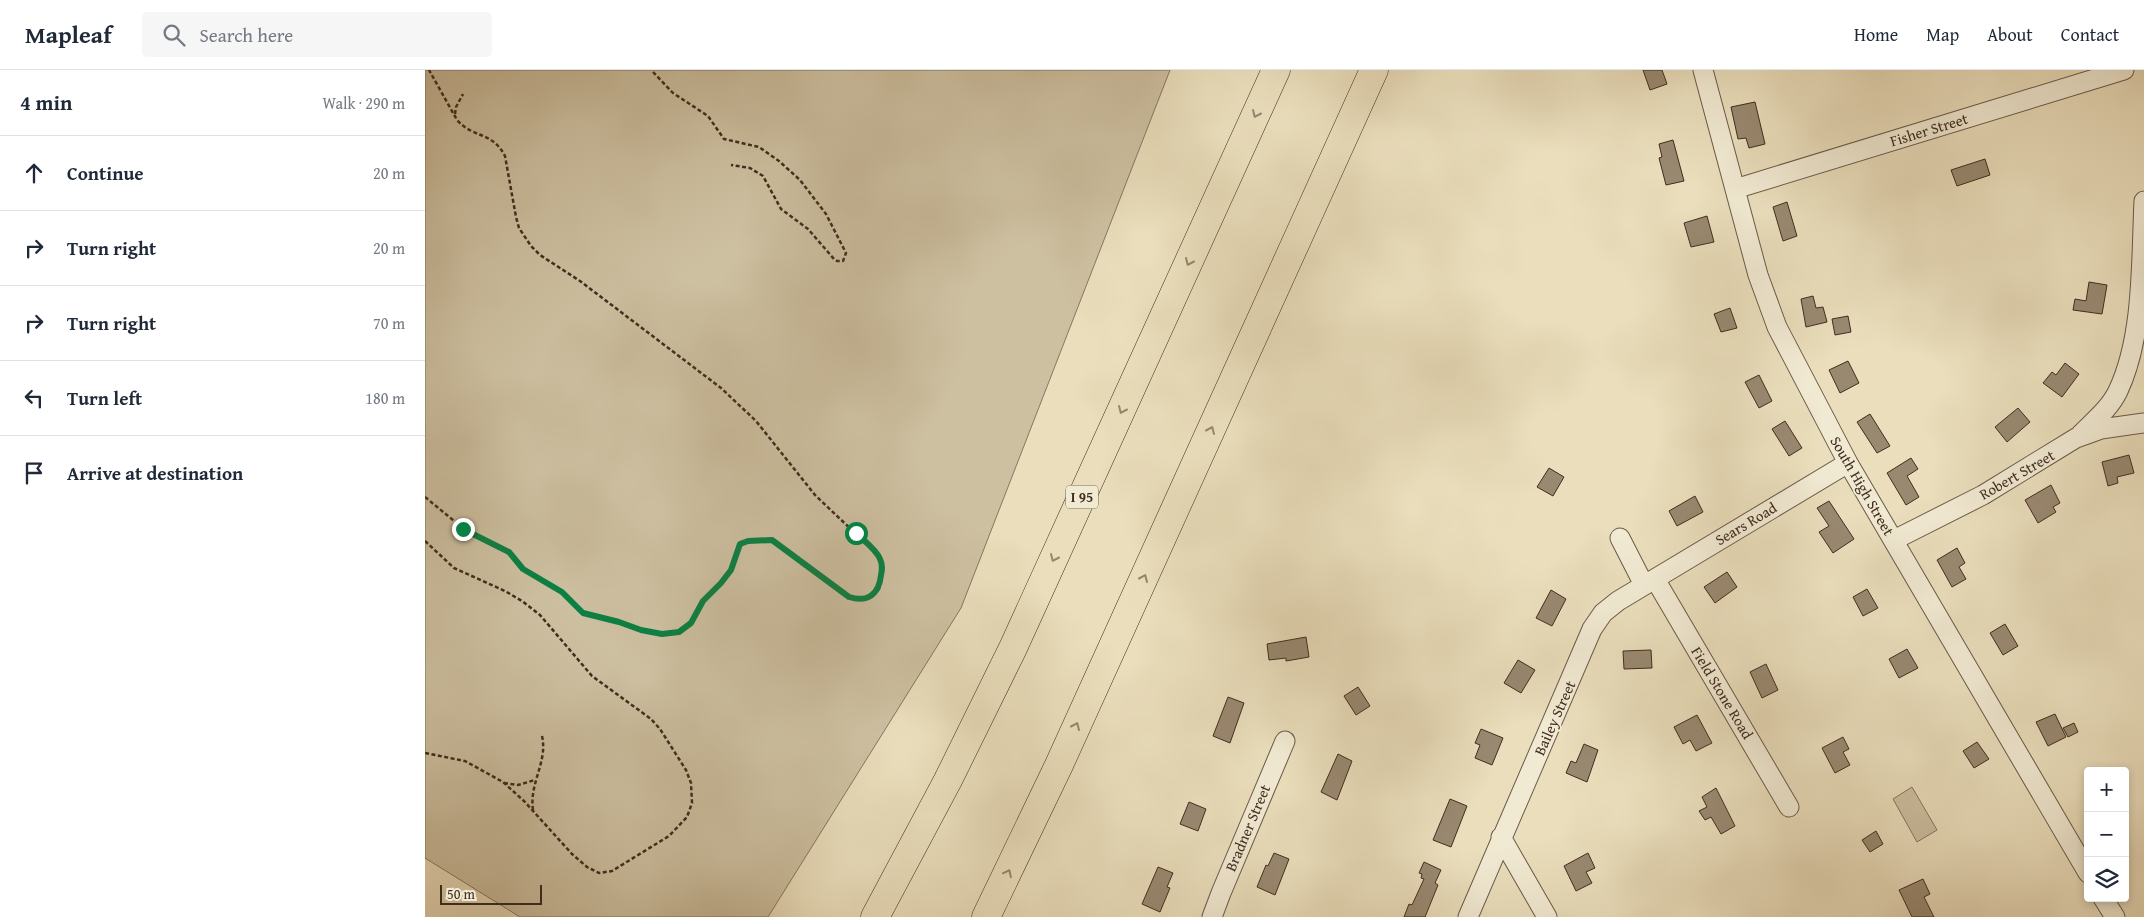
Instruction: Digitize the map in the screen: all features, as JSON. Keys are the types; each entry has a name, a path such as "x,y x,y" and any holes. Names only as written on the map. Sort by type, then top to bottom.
{"highway":[{"name":"I 95","path":"875,917 948,780 1009,657 1276,70"},
{"path":"986,917 1055,773 1374,70"}],"street":[{"name":"South High Street","path":"1703,70 1758,275 1777,327 1848,463 2084,865"},
{"name":"Fisher Street","path":"1735,189 2124,70"},
{"path":"2076,438 2107,409 2118,390 2135,339 2144,201"},
{"name":"Robert Street","path":"1893,540 1983,495 2076,438 2101,429 2144,424"},
{"name":"Sears Road","path":"1650,582 1848,463"},
{"path":"1620,538 1650,582"},
{"name":"Field Stone Road","path":"1650,582 1789,806"},
{"name":"Bailey Street","path":"1468,917 1500,846 1501,837 1530,776 1593,629 1603,613 1617,601 1650,582"},
{"name":"Bradner Street","path":"1212,917 1285,740"},
{"path":"1501,837 1547,917"},
{"path":"2106,902 2115,917"}],"path":[{"path":"425,497 470,534 509,552 523,569 562,592 580,611 649,632 675,633 691,623 703,601 731,570 740,544 748,541 772,540 849,597 867,599 875,594 880,584 882,565 877,554 815,495 776,445 745,410 704,374 580,281 546,259 531,246 519,228 505,156 500,146 489,138 463,126 455,116 429,70"},
{"path":"653,72 673,93 708,116 724,139 759,147 779,161 800,180 826,214 845,253 843,260 837,261 834,259 808,229 785,214 766,181 758,172 745,166 731,165"},
{"path":"455,116 456,108 463,94"},
{"path":"425,541 454,568 468,576 505,591 540,615 592,676 651,720 689,774 692,793 691,803 687,817 675,830 643,853 607,873 595,872 560,842 534,812 503,782 465,761 425,753"},
{"path":"534,812 532,793 543,757 542,736"},
{"path":"503,782 518,784 535,780"}],"shaded area":[{"path":"425,70 1170,70 961,608 768,917 520,917 425,858"},
{"path":"1912,787 1937,830 1917,842 1893,799"}],"building":[{"path":"1643,70 1662,70 1667,84 1650,90"},
{"path":"1755,102 1765,144 1749,148 1746,138 1738,139 1731,107"},
{"path":"1673,140 1684,181 1666,185 1659,158 1662,157 1659,144"},
{"path":"1985,159 1990,175 1957,186 1951,170"},
{"path":"1787,202 1797,236 1783,241 1773,207"},
{"path":"1707,216 1714,242 1691,247 1684,223"},
{"path":"2089,282 2107,285 2102,314 2073,310 2075,299 2086,301"},
{"path":"1813,296 1816,308 1823,307 1827,322 1806,327 1801,299"},
{"path":"1730,308 1737,328 1721,332 1714,314"},
{"path":"1848,316 1851,332 1835,335 1832,319"},
{"path":"1848,361 1859,383 1840,393 1829,370"},
{"path":"2065,363 2079,374 2062,397 2043,383 2052,372 2056,375"},
{"path":"1759,375 1772,401 1759,408 1745,382"},
{"path":"2018,408 2030,422 2007,442 1995,427"},
{"path":"1870,414 1890,446 1877,453 1857,422"},
{"path":"1785,421 1802,448 1789,456 1772,429"},
{"path":"2129,455 2134,473 2117,477 2118,483 2108,486 2102,462"},
{"path":"1911,458 1918,469 1907,476 1919,497 1906,505 1887,473"},
{"path":"1549,468 1564,477 1553,496 1537,487"},
{"path":"2051,485 2060,503 2053,507 2056,512 2038,523 2025,500"},
{"path":"1695,496 1703,512 1677,526 1669,511"},
{"path":"1829,501 1854,539 1833,553 1819,532 1829,526 1817,508"},
{"path":"1957,548 1965,563 1959,567 1966,579 1952,587 1937,560"},
{"path":"1727,572 1737,587 1715,603 1704,587"},
{"path":"1867,589 1878,608 1863,616 1853,597"},
{"path":"1551,590 1566,599 1552,626 1536,618"},
{"path":"2005,624 2018,646 2003,655 1990,633"},
{"path":"1306,637 1309,657 1286,661 1286,658 1269,660 1267,644"},
{"path":"1907,649 1918,668 1899,678 1889,659"},
{"path":"1651,650 1652,668 1624,669 1623,651"},
{"path":"1518,660 1535,670 1521,693 1504,683"},
{"path":"1766,664 1778,690 1762,698 1750,672"},
{"path":"1358,687 1370,706 1356,715 1344,696"},
{"path":"1228,697 1244,703 1230,743 1213,736"},
{"path":"2055,714 2066,737 2048,746 2036,722"},
{"path":"1697,715 1712,743 1696,751 1690,740 1683,744 1674,727"},
{"path":"2074,723 2078,732 2068,737 2063,728"},
{"path":"1481,729 1503,738 1492,765 1475,758 1480,745 1475,743"},
{"path":"1843,737 1849,749 1843,752 1850,765 1835,773 1822,748"},
{"path":"1977,742 1989,759 1974,768 1963,751"},
{"path":"1584,744 1598,750 1587,782 1566,773 1571,761 1576,763"},
{"path":"1338,754 1352,761 1337,800 1321,792"},
{"path":"1716,788 1735,826 1721,834 1711,817 1705,820 1699,811 1707,807 1702,797"},
{"path":"1450,799 1467,806 1451,847 1433,840"},
{"path":"1189,802 1206,809 1198,831 1180,824"},
{"path":"1876,831 1883,844 1870,852 1862,840"},
{"path":"1274,853 1289,859 1275,895 1257,887 1266,865 1268,866"},
{"path":"1588,853 1595,868 1586,872 1592,883 1576,891 1564,866"},
{"path":"1424,862 1441,870 1435,883 1438,885 1425,917 1404,917 1409,904 1412,905 1424,879 1421,878 1422,874 1419,873"},
{"path":"1158,867 1173,873 1167,887 1170,888 1160,912 1142,904"},
{"path":"1923,879 1930,894 1924,897 1934,917 1912,917 1899,890"}],"route":[{"path":"463,529 509,552 523,569 562,592 583,613 641,630 662,634 679,632 691,623 703,601 731,570 740,544 748,541 772,540 849,597 863,600 873,596 879,587 882,568 881,561 875,551 856,533"}]}
